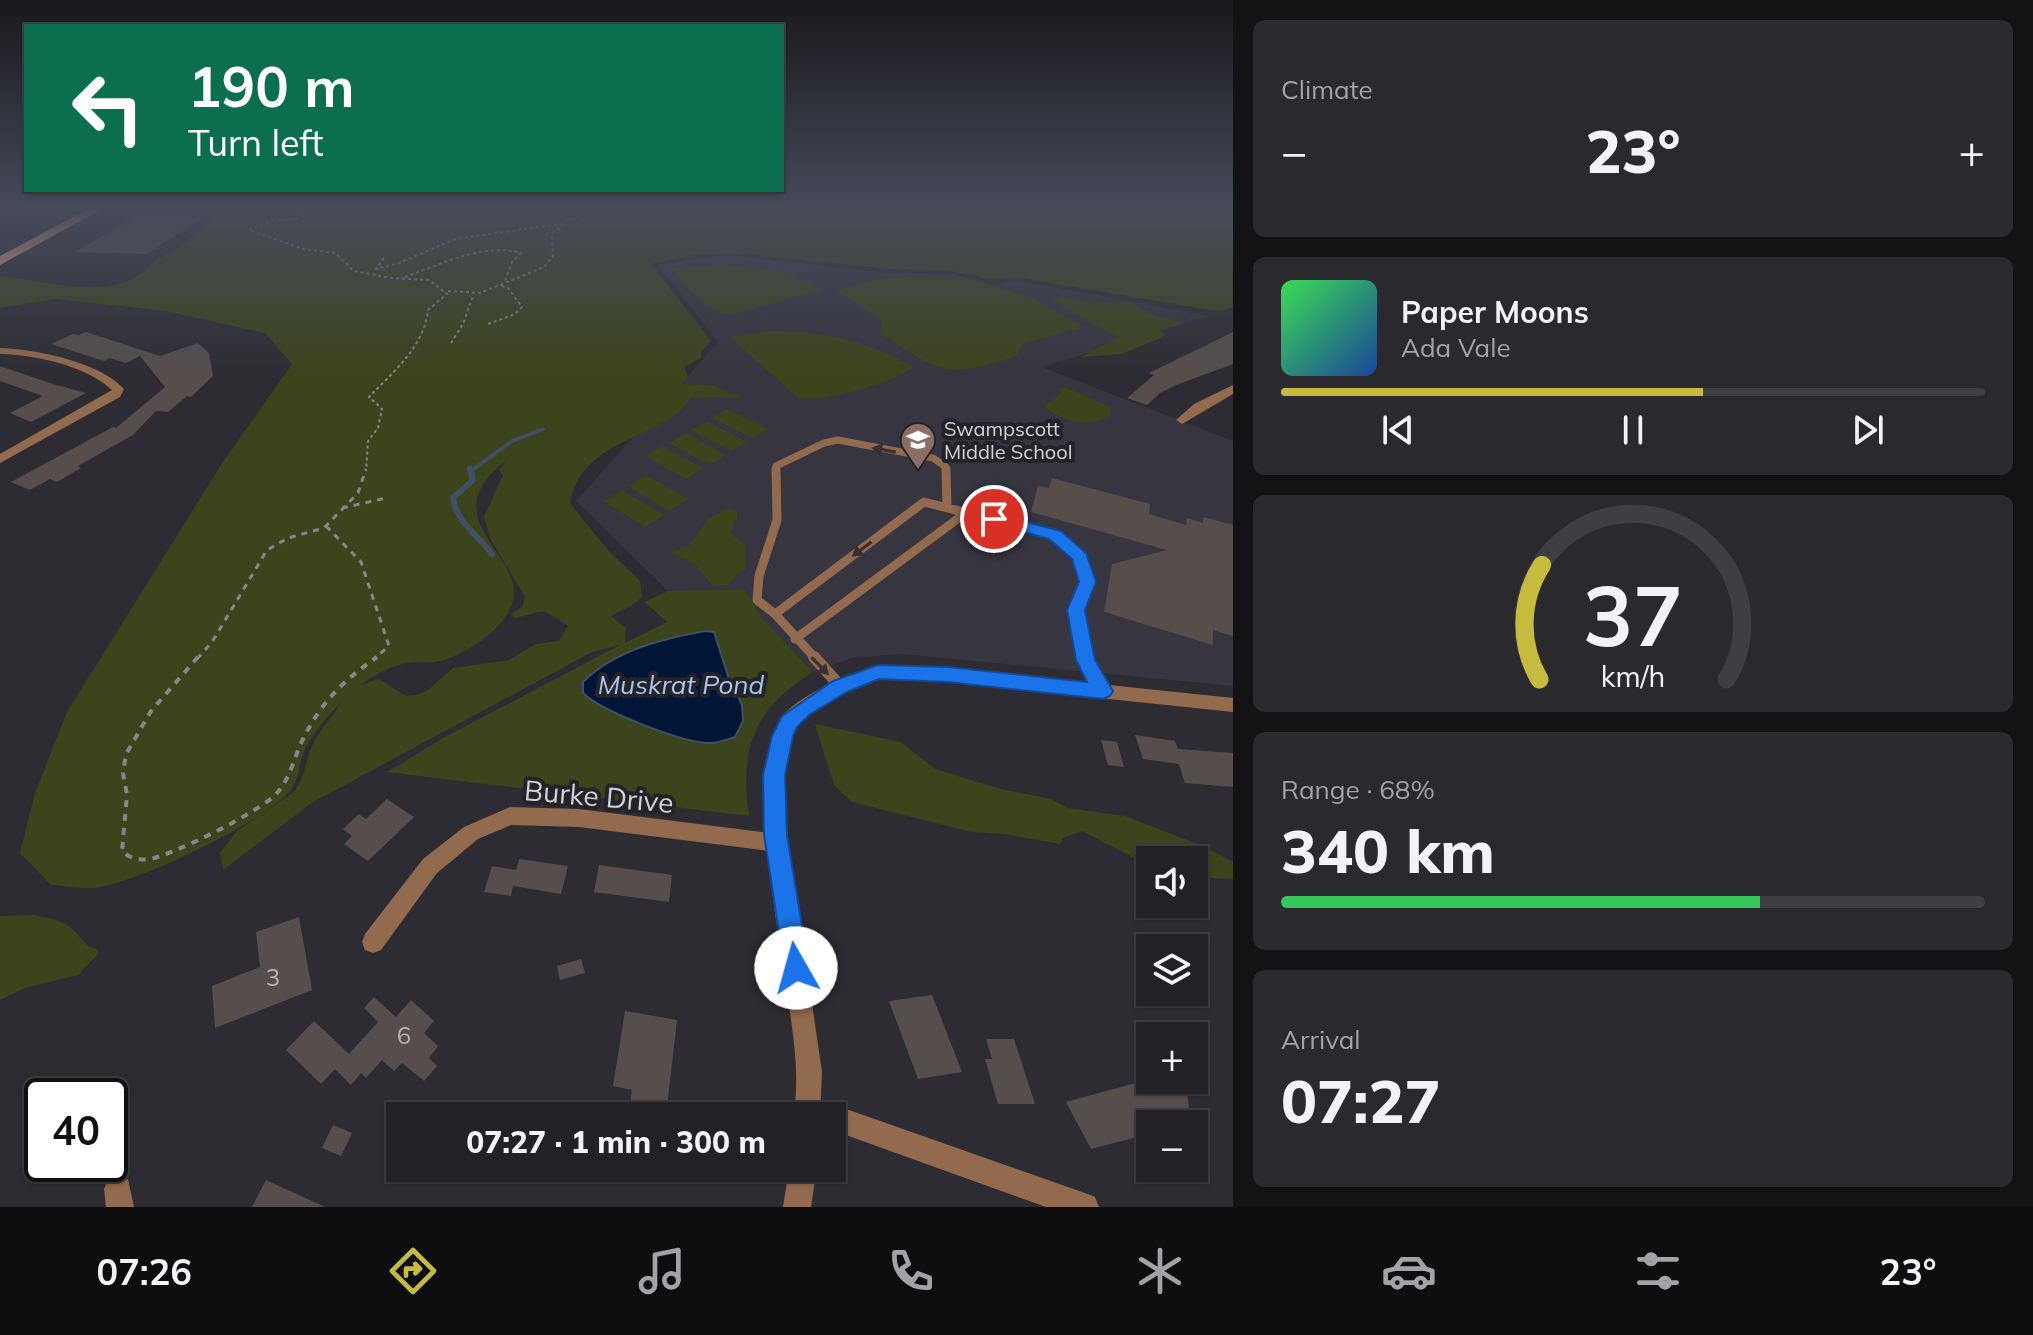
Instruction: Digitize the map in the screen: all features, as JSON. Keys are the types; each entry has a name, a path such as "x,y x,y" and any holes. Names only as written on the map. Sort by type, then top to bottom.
{"street":[{"path":"0,351 22,352 71,367 108,379 118,389 116,394 75,419 0,459"},
{"path":"1182,420 1233,389"},
{"path":"1219,395 1233,400"},
{"path":"816,1102 809,1072 777,843 774,775 782,736 789,721 840,686 878,672 1233,705"},
{"name":"Burke Drive","path":"373,942 430,866 471,833 510,816 579,818 777,843"},
{"path":"846,1123 1085,1207"},
{"path":"797,1207 801,1182"}],"lane":[{"path":"840,686 775,614 757,600 754,583 776,524 776,466 824,443 838,440 933,458 946,467 947,507"},
{"path":"775,614 924,502 947,507 1055,535 1080,557 1088,582 1076,610 1085,660 1103,691"},
{"path":"795,639 967,512"}],"path":[{"path":"346,264 351,269 384,276 429,280 444,291 474,295 549,264"},
{"path":"376,269 377,264"},
{"path":"372,272 394,264"},
{"path":"401,278 436,264"},
{"path":"501,284 511,264"},
{"path":"383,269 384,276"},
{"path":"488,324 515,314 522,307 508,288 501,284"},
{"path":"326,526 361,562 389,646 342,682 327,699 303,739 289,775 275,796 220,831 179,851 148,860 128,857 122,851 127,795 123,773 135,734 151,711 212,642 267,550 279,542 326,526 363,484 368,441 378,428 382,409 369,397 388,380 421,337 429,322 428,310 443,300 447,294 444,291"},
{"path":"451,343 463,324 474,295"},
{"path":"342,508 386,498"}],"shaded area":[{"name":"Swampscott Middle School","path":"810,264 887,273 955,274 994,285 1014,280 1209,316 1042,367 1233,441 1233,686 901,654 852,658 813,672 762,618 745,589 668,591 576,501 718,342 658,265"}],"green space":[{"path":"152,264 651,264 711,341 701,352 701,358 684,367 688,377 683,384 713,385 731,394 741,394 740,398 691,397 680,411 665,422 609,450 592,463 578,480 570,503 606,548 640,581 642,597 611,616 626,628 625,643 667,622 645,602 668,591 745,589 762,618 813,672 777,700 755,732 746,770 749,816 387,772 445,737 620,645 592,652 313,802 223,870 220,853 237,831 294,792 302,779 316,738 341,702 309,742 290,791 254,819 168,864 114,884 94,888 51,885 20,853 35,793 67,712 221,465 292,364 265,333 166,311 55,299 0,308 0,276 88,287 122,283","holes":["507,460 499,470 503,475 484,517 491,540 525,597 522,607 511,614 515,618 541,612 551,615 568,626 559,641 536,644 509,660 453,668 428,690 416,695 406,696 379,679 360,685 401,664 438,662 459,654 485,638 506,616 514,596 511,577 480,523 476,504 484,483"]},
{"path":"727,264 792,274 822,290 729,315 704,303 671,268"},
{"path":"846,264 1233,264 1233,307 1222,311 1203,309 1017,277 989,279 946,270"},
{"path":"891,277 960,277 1030,297 1085,327 1024,343 1017,356 974,368 945,368 918,357 880,333 882,320 835,290"},
{"path":"1052,297 1101,303 1129,302 1152,315 1178,321 1179,325 1159,329 1165,334 1162,337 1122,354 1081,357 1118,337 1065,309"},
{"path":"769,331 844,339 879,350 913,367 890,380 858,390 810,399 798,398 730,337"},
{"path":"1065,387 1110,407 1110,415 1094,422 1076,422 1044,406 1061,394 1059,389"},
{"path":"727,409 768,429 752,438 712,418"},
{"path":"707,421 747,442 731,451 691,430"},
{"path":"686,433 726,455 709,465 669,443"},
{"path":"663,446 703,468 686,479 645,456"},
{"path":"646,475 688,499 669,511 628,486"},
{"path":"622,490 664,515 645,527 603,501"},
{"path":"729,508 737,511 730,533 746,546 746,570 737,574 729,585 712,586 696,565 671,553 689,545 709,518"},
{"path":"815,724 901,742 935,769 1001,789 1051,799 1068,808 1125,816 1202,846 1136,846 1136,859 1082,831 1063,838 1060,844 1004,834 971,832 852,802 834,785"},
{"path":"1208,849 1233,862 1233,879 1208,878"},
{"path":"34,915 65,924 89,947 97,949 98,954 78,975 25,988 0,1000 0,916"}],"water":[{"name":"Muskrat Pond","path":"705,631 714,632 728,676 742,705 743,721 735,737 711,743 683,738 607,709 583,693 583,682 624,654 656,642"}],"building":[{"path":"86,332 160,356 198,343 209,353 213,376 191,397 187,396 168,412 156,411 133,435 78,466 81,468 57,482 50,479 30,490 11,482 116,428 165,387 140,356 126,363 110,358 104,361 51,344"},
{"path":"1233,332 1233,364 1176,385 1160,393 1147,405 1127,398 1154,375 1149,373"},
{"path":"0,366 86,393 31,422 10,413 43,396 0,381"},
{"path":"1052,478 1150,504 1149,514 1186,525 1187,518 1203,523 1204,517 1233,525 1233,636 1213,630 1213,645 1104,612 1112,564 1167,550 1031,512 1038,486 1049,488"},
{"path":"1135,735 1175,741 1178,749 1233,753 1233,787 1185,783 1179,764 1143,759"},
{"path":"1101,740 1117,742 1124,767 1108,765"},
{"path":"387,799 414,817 368,861 344,844 352,836 343,829 359,814 366,819"},
{"path":"519,859 568,866 561,894 513,886 511,896 484,892 492,866 516,870"},
{"path":"599,865 672,875 669,902 594,892"},
{"path":"299,917 312,990 215,1028 212,986 260,967 256,932"},
{"path":"581,959 585,973 560,980 557,966"},
{"path":"932,995 962,1072 918,1079 889,1001"},
{"path":"374,997 396,1017 411,1000 434,1021 424,1033 438,1046 429,1058 437,1066 424,1081 402,1063 394,1071 382,1060 366,1078 361,1073 351,1085 335,1069 321,1084 286,1050 314,1021 349,1054 378,1022 364,1008"},
{"path":"625,1011 677,1020 668,1102 630,1102 632,1090 613,1086"},
{"path":"986,1039 1014,1039 1035,1104 998,1104 985,1059 992,1059"},
{"path":"1136,1083 1136,1094 1187,1094 1189,1110 1136,1110 1136,1137 1091,1149 1066,1102"},
{"path":"333,1125 352,1133 341,1156 322,1148"},
{"path":"266,1180 325,1207 252,1207"}],"waterway":[{"path":"471,471 512,441 543,429"},
{"path":"470,469 473,480 453,498 455,507 463,522 492,554"}],"place":[{"name":"Swampscott Middle School","path":"918,471"}],"route":[{"path":"796,968 774,812 777,755 789,721 821,696 878,672 948,675 1103,691 1085,660 1076,610 1088,582 1080,557 1055,535 994,519"}]}
